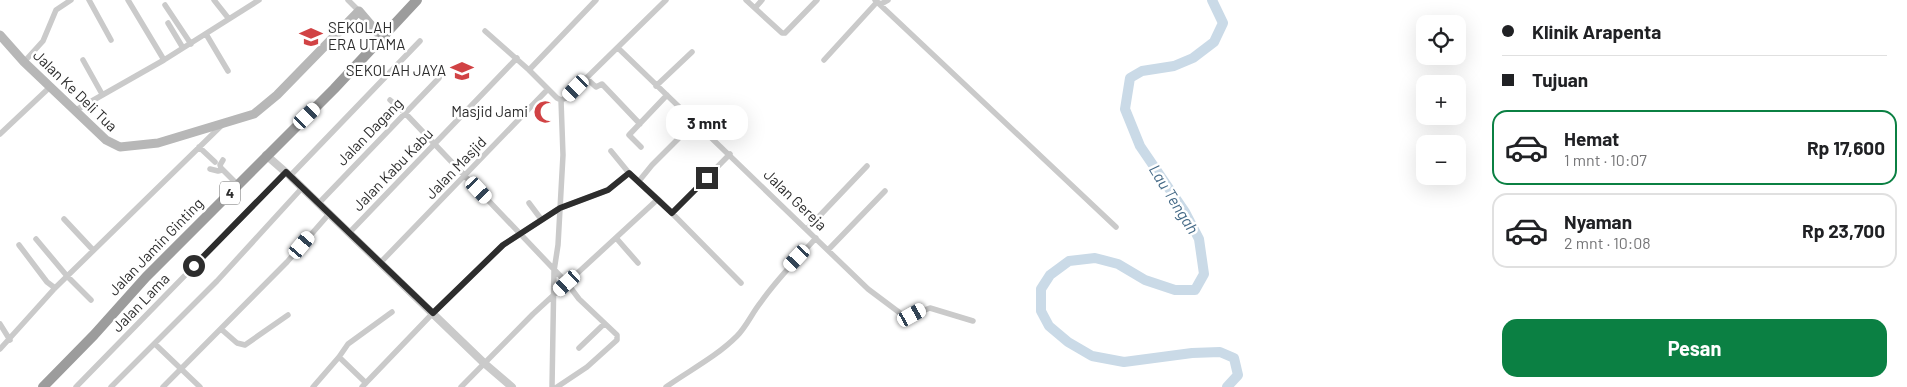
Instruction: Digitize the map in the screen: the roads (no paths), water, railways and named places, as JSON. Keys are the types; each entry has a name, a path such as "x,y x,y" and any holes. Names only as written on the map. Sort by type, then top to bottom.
{"highway":[{"name":"Jalan Jamin Ginting","path":"43,387 94,335 146,277 334,89 417,0"}],"main road":[{"path":"359,12 382,38"},
{"name":"Jalan Ke Deli Tua","path":"0,35 24,62 106,140 120,147 158,143 222,125 259,111 359,12"}],"street":[{"path":"24,62 44,38 56,10 70,0"},
{"path":"89,0 111,40"},
{"path":"128,0 164,60"},
{"path":"214,0 229,19"},
{"path":"76,110 191,44 259,0"},
{"path":"348,0 359,12"},
{"path":"529,70 596,0"},
{"path":"561,100 566,98 666,0"},
{"path":"746,0 784,33 788,32 817,0"},
{"path":"755,8 762,0"},
{"path":"876,1 881,4 888,0"},
{"path":"824,60 876,1"},
{"path":"876,1 1116,227"},
{"path":"165,5 191,44"},
{"path":"168,23 183,48"},
{"path":"484,31 561,100 563,155 554,271 552,387"},
{"path":"206,34 228,72"},
{"name":"Jalan Lama","path":"76,387 420,41"},
{"name":"Jalan Gereja","path":"618,48 868,289 904,316 930,308 973,321"},
{"path":"656,86 692,52"},
{"name":"Jalan Kabu Kabu","path":"350,233 435,146 516,58"},
{"path":"83,60 102,94"},
{"name":"Jalan Dagang","path":"318,204 439,78"},
{"path":"586,78 596,87 602,84 640,124"},
{"path":"0,134 50,86"},
{"name":"Jalan Masjid","path":"381,262 548,89"},
{"path":"640,147 629,135 666,95"},
{"path":"390,100 405,113 567,283 579,299 616,334 617,340 587,367 557,387"},
{"path":"712,138 737,112"},
{"path":"639,181 695,122"},
{"path":"0,349 67,276 222,125"},
{"path":"199,147 215,162"},
{"path":"611,151 629,173 658,199 741,283"},
{"path":"672,213 730,154"},
{"path":"266,155 381,262 484,363 512,387"},
{"path":"224,160 220,165 222,170 238,185"},
{"path":"807,229 867,166"},
{"path":"210,169 222,170"},
{"path":"339,357 364,385 497,250 541,219 560,208 608,190 629,173"},
{"path":"111,387 155,344 214,279 302,188"},
{"path":"828,250 885,191"},
{"path":"461,387 554,295 658,199"},
{"path":"529,203 541,219"},
{"path":"163,387 182,370 287,262 328,214"},
{"path":"64,219 93,250"},
{"path":"617,238 638,263"},
{"path":"666,387 714,356 737,336 748,324 759,303 816,238"},
{"path":"36,239 67,276 91,300"},
{"path":"19,244 47,282 56,288"},
{"path":"313,387 350,342 392,312"},
{"path":"221,329 237,343 245,345 288,315"},
{"path":"0,324 10,340"},
{"path":"579,348 604,324"},
{"path":"155,344 200,387"}],"waterway":[{"name":"Lau Tengah","path":"1212,0 1223,23 1214,42 1193,58 1174,66 1142,71 1130,78 1125,109 1140,146 1185,212 1199,239 1204,274 1195,290 1175,290 1145,280 1118,264 1095,258 1069,261 1050,275 1041,289 1041,311 1049,326 1068,342 1092,356 1124,362 1192,353 1220,352 1234,358 1238,375 1227,387"}],"place":[{"name":"SEKOLAH ERA UTAMA","path":"311,37"},
{"name":"SEKOLAH JAYA","path":"462,71"},
{"name":"Masjid Jami","path":"545,112"}]}
